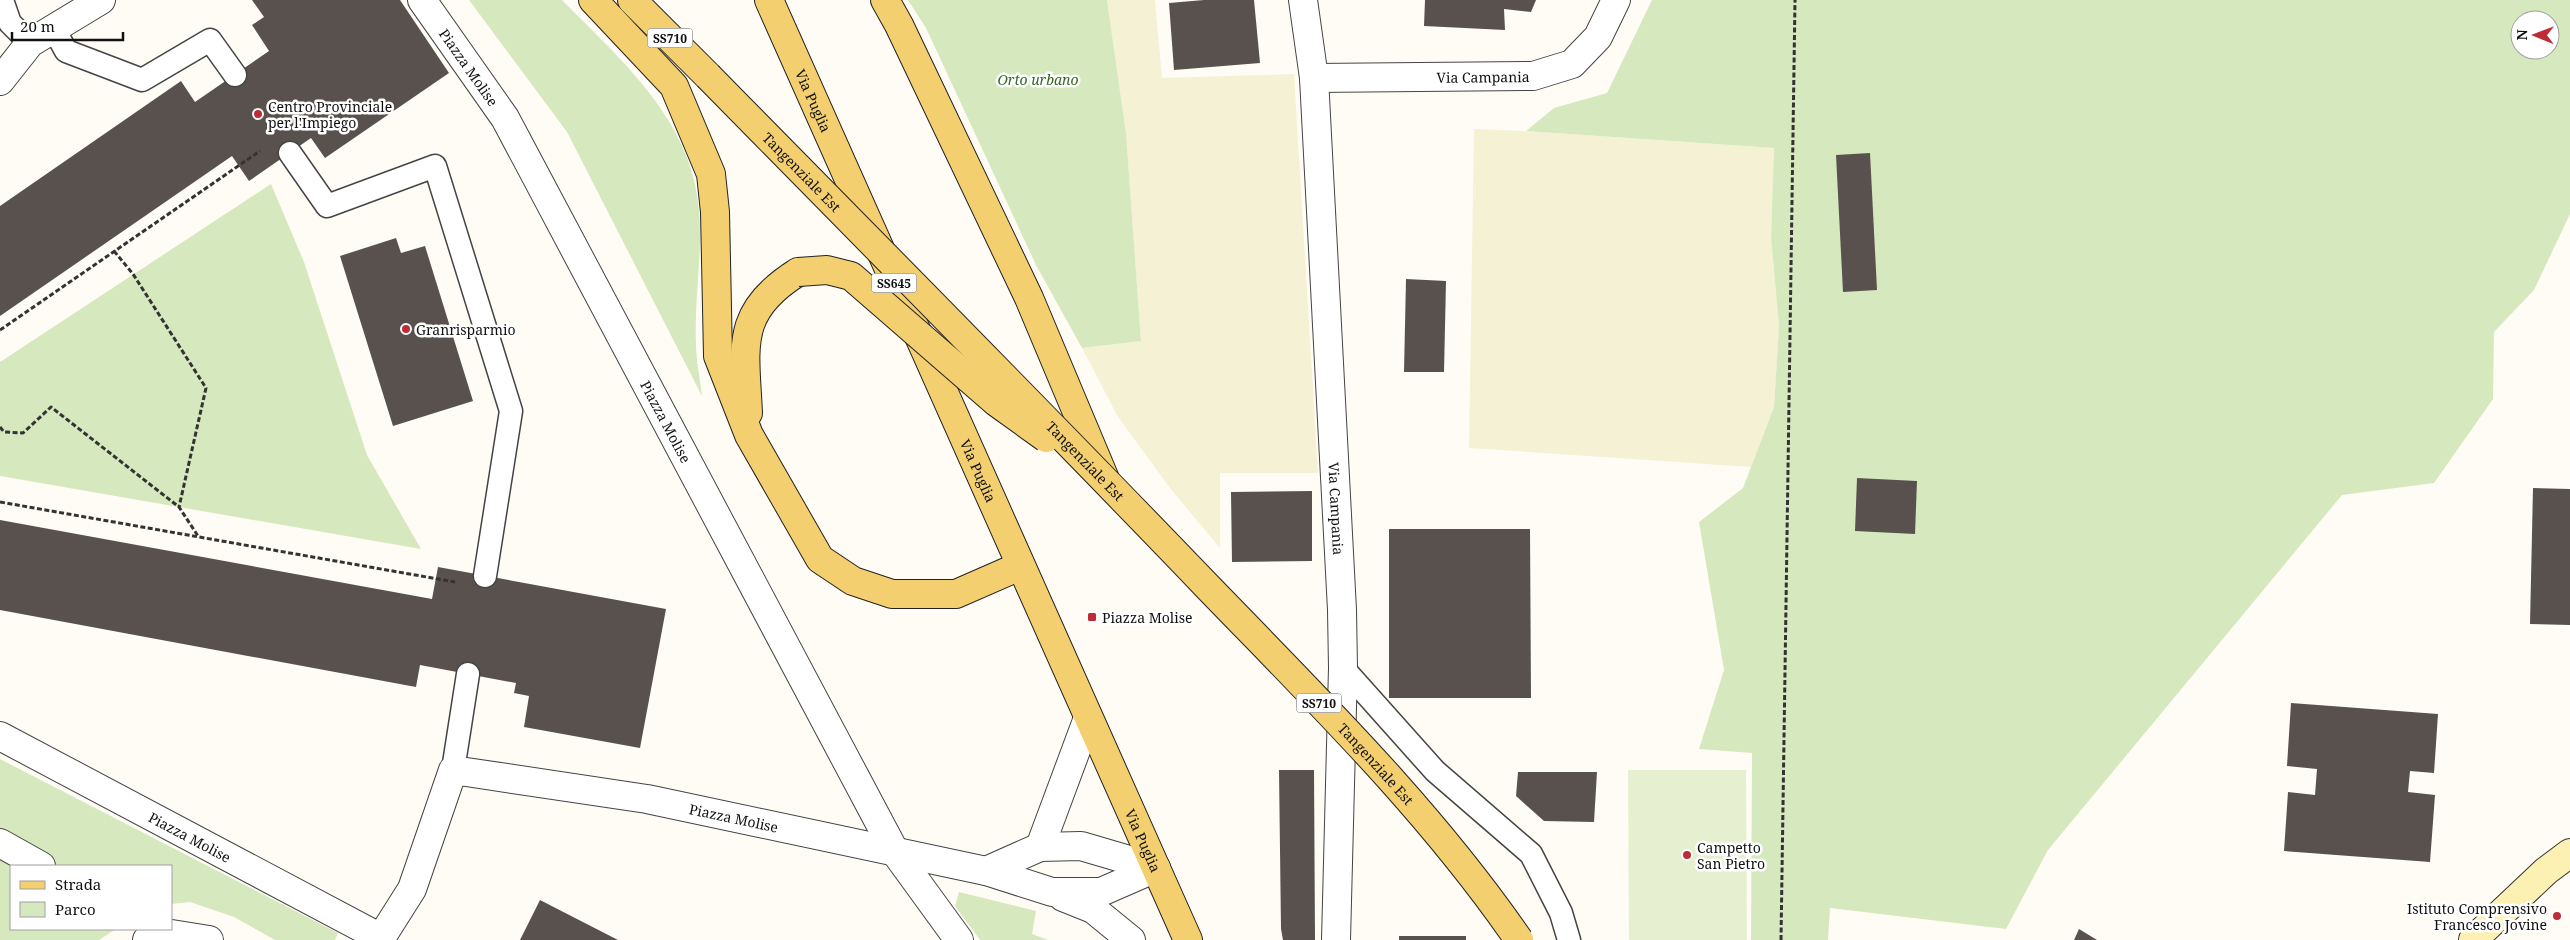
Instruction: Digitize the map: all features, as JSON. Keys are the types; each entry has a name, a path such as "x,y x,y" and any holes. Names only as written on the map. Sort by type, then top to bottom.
{"main road":[{"path":"594,0 674,86 711,174 715,212 718,356 750,435 820,558 853,581 892,594 956,594 1020,566"},
{"name":"Tangenziale Est","path":"632,0 1105,479 1282,664 1429,822 1519,940"},
{"name":"Via Puglia","path":"769,0 1188,940"},
{"path":"884,0 899,24 1028,298 1105,479"},
{"path":"750,435 745,348 750,322 764,297 798,272 827,270 851,276 996,402 1105,479"},
{"path":"2473,940 2546,872 2570,853"}],"street":[{"path":"0,81 30,43 101,0"},
{"name":"Piazza Molise","path":"422,0 505,118 895,852 959,940"},
{"name":"Via Campania","path":"1303,0 1314,78 1342,610 1343,668 1336,940"},
{"name":"Via Campania","path":"1314,78 1533,76 1572,64 1598,37 1616,0"},
{"path":"1040,847 1088,718"},
{"name":"Piazza Molise","path":"0,736 382,939 412,889 453,770 647,799 986,871 1052,892"},
{"path":"0,844 39,865"},
{"path":"986,871 1040,847 1081,846 1156,868"},
{"path":"1052,892 1101,892 1156,868"},
{"path":"1052,892 1093,909 1132,940"},
{"path":"153,934 209,940"}],"lane":[{"path":"2,0 10,22 30,43"},
{"path":"54,29 66,51 142,80 210,40 235,75"},
{"path":"290,153 327,206 435,166 511,410 485,576"},
{"path":"1343,668 1435,770 1531,854 1561,914 1570,940"},
{"name":"Piazza Molise","path":"453,770 468,674"}],"path":[{"path":"1781,940 1795,0"},
{"path":"0,330 262,149"},
{"path":"114,251 133,274 206,388 179,507"},
{"path":"0,427 4,432 23,433 51,407 179,507 199,536"},
{"path":"0,502 463,583"}],"shaded area":[{"path":"1107,0 1155,0 1162,78 1294,74 1318,473 1220,473 1220,548 1170,488 1118,417 1082,348 1141,341 1126,133"},
{"path":"1474,129 1774,148 1771,238 1779,326 1774,407 1751,467 1469,448"}],"green space":[{"path":"469,0 562,0 629,69 668,120 683,148 694,178 699,210 700,244 696,326 697,356 702,396 567,132"},
{"name":"Orto urbano","path":"908,0 1107,0 1126,133 1141,341 1082,348 1036,265 926,28"},
{"path":"1652,0 2570,0 2570,214 2534,290 2494,332 2493,399 2434,483 2342,495 2048,850 2006,929 1830,908 1828,940 1751,940 1752,753 1699,749 1724,670 1699,522 1743,488 1774,407 1779,326 1771,238 1774,148 1526,131 1554,108 1607,93"},
{"path":"271,184 304,262 367,455 421,549 0,476 0,362"},
{"path":"0,759 338,933 335,940 275,940 234,917 190,902 172,904 172,865 10,865 10,930 114,930 99,940 0,940"},
{"name":"Campetto San Pietro","path":"1628,770 1746,770 1747,940 1629,940"},
{"path":"959,892 1036,911 1032,934 1048,940 980,940 955,906"}],"building":[{"path":"252,0 400,0 449,73 325,158 311,138 249,181 232,156 0,316 0,206 181,81 195,102 269,51 252,25 264,17"},
{"path":"1204,0 1254,0 1260,63 1174,70 1169,3"},
{"path":"1425,0 1536,0 1531,12 1504,9 1505,30 1424,26"},
{"path":"1870,153 1877,290 1843,292 1836,155"},
{"name":"Granrisparmio","path":"396,238 401,253 425,246 473,401 393,426 340,256"},
{"path":"1406,279 1446,281 1444,372 1404,372"},
{"path":"1857,478 1917,481 1915,534 1855,531"},
{"path":"2533,488 2570,489 2570,625 2530,624"},
{"path":"1312,491 1312,561 1232,562 1231,492"},
{"path":"0,520 432,599 438,567 666,609 640,748 524,727 529,696 514,693 516,683 420,665 416,687 0,610"},
{"path":"1389,529 1530,529 1531,698 1389,698"},
{"path":"2291,703 2438,714 2434,773 2410,771 2408,792 2435,795 2430,862 2284,851 2288,792 2315,795 2317,769 2287,766"},
{"path":"1279,770 1314,770 1315,940 1283,940 1281,929"},
{"path":"1518,772 1597,772 1594,822 1544,821 1516,796"},
{"path":"540,900 618,940 520,940"},
{"path":"2079,929 2097,940 2074,940"},
{"path":"1399,936 1466,936 1466,940 1399,940"}],"place":[{"name":"Centro Provinciale per l'Impiego","path":"258,114"},
{"name":"Granrisparmio","path":"406,329"},
{"name":"Piazza Molise","path":"1092,617"},
{"name":"Campetto San Pietro","path":"1687,855"},
{"name":"Istituto Comprensivo Francesco Jovine","path":"2557,916"}]}
